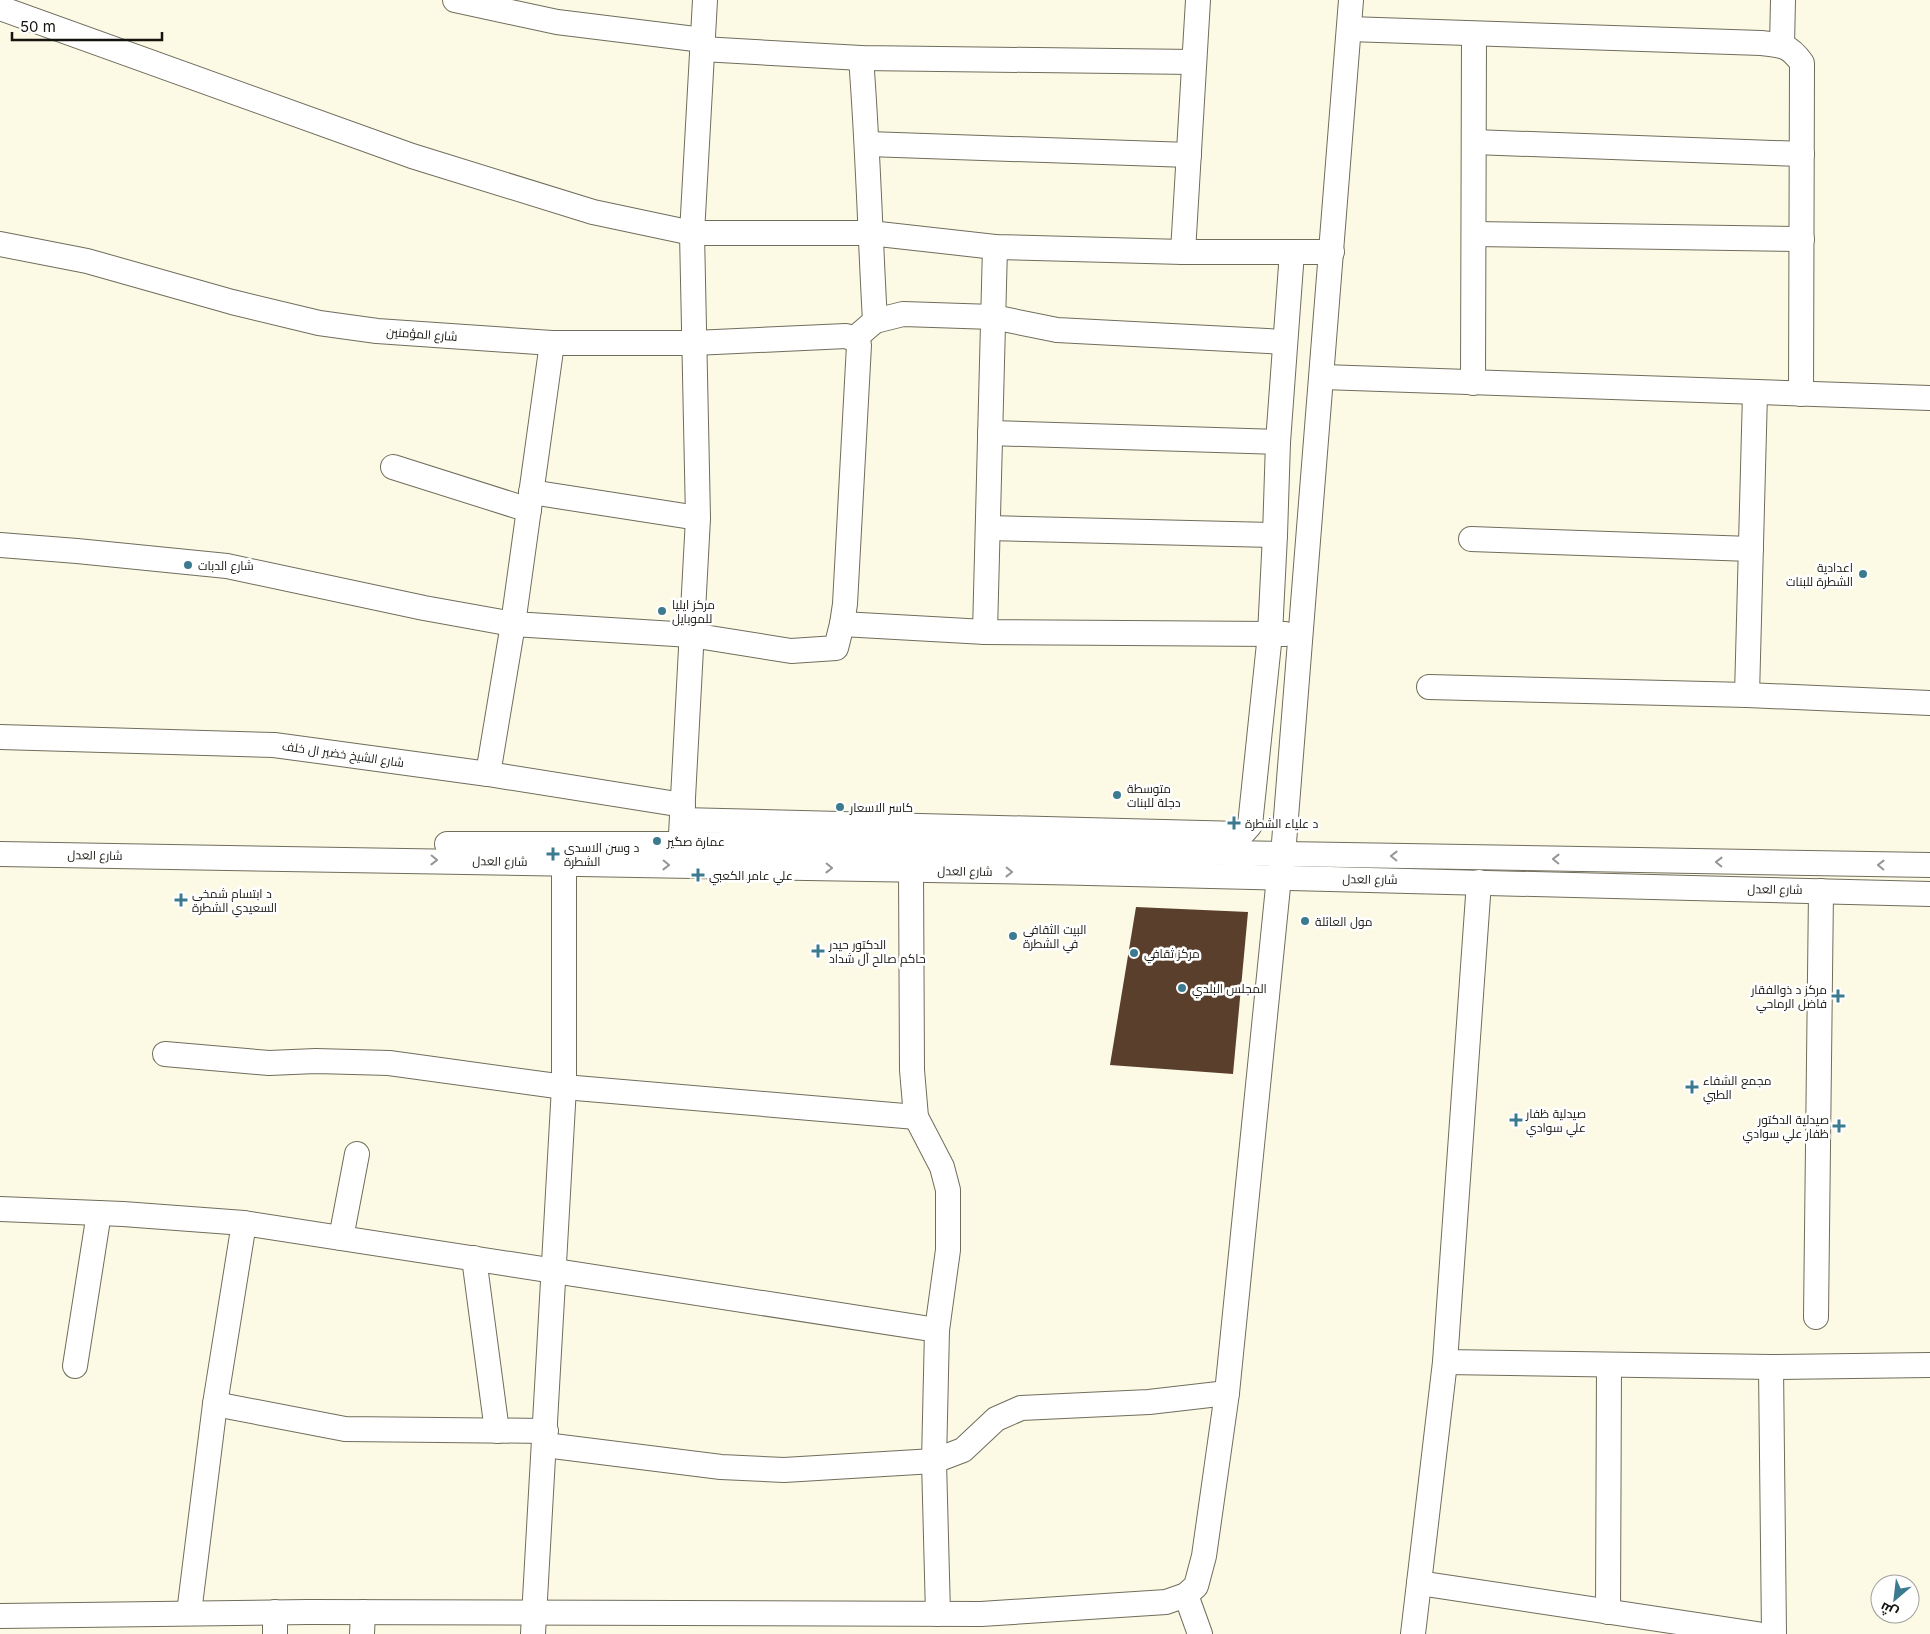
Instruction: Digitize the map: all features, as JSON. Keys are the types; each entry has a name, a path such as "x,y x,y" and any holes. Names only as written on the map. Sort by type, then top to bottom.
{"street":[{"path":"455,0 557,22 703,45 861,58 1194,62"},
{"path":"681,844 698,518 692,233 705,0"},
{"path":"1183,252 1198,0"},
{"path":"0,1616 189,1613 275,1623 888,1624 938,1614 981,1614 1166,1602 1186,1595 1196,1586 1202,1565 1227,1393 1281,866 1302,634 1352,0"},
{"path":"1782,45 1783,0"},
{"path":"0,8 412,156 593,212 692,233 870,234 995,247 1183,252 1332,252"},
{"path":"1349,29 1782,45 1794,52 1802,63 1801,394"},
{"path":"1473,383 1474,34"},
{"path":"861,58 868,144 870,234 875,322"},
{"path":"1474,142 1802,154"},
{"path":"868,144 1189,155"},
{"path":"1474,234 1802,239"},
{"name":"شارع المؤمنين","path":"0,244 87,261 232,302 318,323 377,331 552,344 694,343 846,336 854,338"},
{"path":"985,632 995,247"},
{"name":"شارع الشيخ خضير ال خلف","path":"0,736 274,745 488,774 682,812 1242,834 1250,825 1270,634 1276,535 1278,442 1292,252"},
{"path":"0,545 227,566 424,608 513,624 691,635 791,651 836,648 845,604 859,345 854,338 875,322 903,314 993,317 1057,330 1285,342"},
{"path":"488,774 513,624 552,344"},
{"path":"1323,377 1930,398"},
{"path":"1747,694 1755,393"},
{"path":"990,433 1278,442"},
{"path":"393,467 530,501 698,518"},
{"path":"988,528 1276,535"},
{"path":"1471,539 1751,549"},
{"path":"842,624 985,632 1302,634"},
{"path":"1429,686 1747,694 1930,703"},
{"name":"شارع العدل","path":"0,839 436,844 681,844 1281,866 1479,882 1930,894"},
{"name":"شارع العدل","path":"0,854 911,870 1281,866 1930,865"},
{"path":"534,1624 564,1087 564,863"},
{"path":"911,870 912,1070 916,1117 942,1167 948,1190 948,1250 937,1330 934,1461 938,1614"},
{"path":"1413,1634 1446,1362 1479,882"},
{"path":"1816,1317 1821,891"},
{"path":"165,1054 269,1063 316,1061 389,1063 564,1087 916,1117"},
{"path":"342,1238 357,1154"},
{"path":"0,1209 99,1213 244,1223 937,1330"},
{"path":"75,1366 99,1213"},
{"path":"189,1613 215,1404 244,1223"},
{"path":"474,1258 497,1431"},
{"path":"1446,1362 1771,1367 1930,1364"},
{"path":"1608,1612 1609,1366"},
{"path":"1771,1367 1774,1634"},
{"path":"215,1404 345,1428 497,1431 721,1467 784,1470 934,1461 963,1450 996,1419 1022,1408 1149,1402 1227,1393"},
{"path":"1419,1583 1757,1634"},
{"path":"1186,1595 1200,1634"}],"building":[{"name":"المجلس البلدي","path":"1136,907 1248,912 1233,1074 1110,1065"}],"place":[{"name":"شارع الدبات","path":"188,565"},
{"name":"اعدادية الشطرة للبنات","path":"1863,574"},
{"name":"مركز ايليا للموبايل","path":"662,611"},
{"name":"متوسطة دجلة للبنات","path":"1117,795"},
{"name":"كاسر الاسعار","path":"840,807"},
{"name":"د علياء الشطرة","path":"1234,823"},
{"name":"عمارة صگير","path":"657,841"},
{"name":"د وسن الاسدي الشطرة","path":"553,854"},
{"name":"علي عامر الكعبي","path":"698,875"},
{"name":"د ابتسام شمخي السعيدي الشطرة","path":"181,900"},
{"name":"مول العائلة","path":"1305,921"},
{"name":"البيت الثقافي في الشطرة","path":"1013,936"},
{"name":"الدكتور حيدر حاكم صالح آل شداد","path":"818,951"},
{"name":"مركز ثقافي","path":"1134,953"},
{"name":"المجلس البلدي","path":"1182,988"},
{"name":"مركز د ذوالفقار فاضل الرماحي","path":"1838,996"},
{"name":"مجمع الشفاء الطبي","path":"1692,1087"},
{"name":"صيدلية ظفار علي سوادي","path":"1516,1120"},
{"name":"صيدلية الدكتور ظفار علي سوادي","path":"1839,1126"}]}
